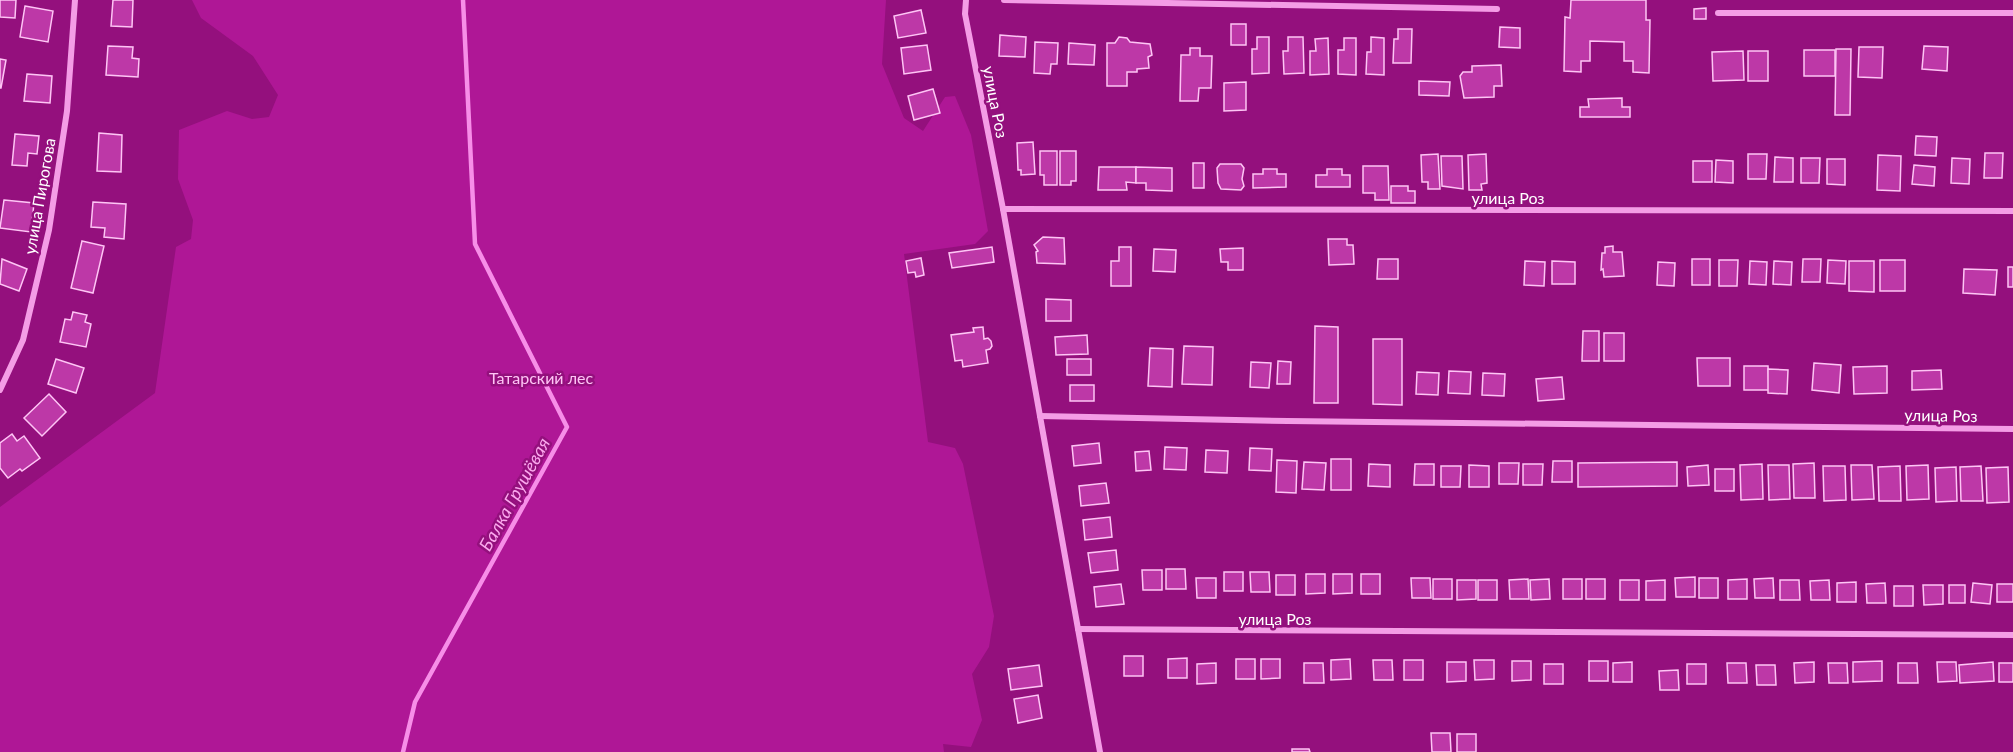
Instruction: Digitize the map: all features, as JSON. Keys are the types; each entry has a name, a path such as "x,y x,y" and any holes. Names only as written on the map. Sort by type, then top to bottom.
{"street":[{"name":"улица Пирогова","path":"0,390 22,340 49,230 67,111 75,0"},
{"name":"улица Роз","path":"966,0 965,14 1003,208 1100,752"},
{"path":"1004,0 1497,9"},
{"path":"1718,13 2013,13"},
{"name":"улица Роз","path":"1003,208 2013,211"},
{"name":"улица Роз","path":"1040,416 2013,429"},
{"name":"улица Роз","path":"1078,629 2013,635"}],"green space":[{"name":"Татарский лес","path":"192,0 886,0 882,64 904,118 923,131 945,97 955,96 971,135 988,231 975,244 904,254 928,442 955,448 963,464 994,616 989,647 972,674 982,720 971,747 943,744 944,752 0,752 0,507 155,393 176,247 191,239 193,220 178,179 179,130 227,111 252,119 269,117 278,95 253,56 201,18"}],"building":[{"path":"0,0 16,0 15,18 0,17"},
{"path":"113,0 133,0 132,27 111,26"},
{"path":"1571,0 1646,0 1646,20 1650,20 1649,73 1633,72 1633,61 1624,61 1624,42 1590,41 1590,61 1581,61 1581,72 1564,71 1565,17 1570,18"},
{"path":"25,6 53,11 48,42 20,37"},
{"path":"1706,8 1706,19 1694,19 1694,9"},
{"path":"921,10 926,33 898,38 894,16"},
{"path":"1231,24 1246,24 1246,45 1231,45"},
{"path":"1500,27 1520,28 1520,48 1499,47"},
{"path":"1398,29 1412,29 1411,63 1393,63 1394,39 1398,39"},
{"path":"1000,35 1026,37 1025,57 999,56"},
{"path":"1119,37 1127,38 1130,42 1150,44 1152,55 1148,57 1149,68 1127,72 1127,86 1107,86 1107,43 1115,43"},
{"path":"1257,37 1269,37 1269,73 1252,74 1252,49 1257,49"},
{"path":"1288,37 1303,37 1304,73 1284,74 1283,51 1288,51"},
{"path":"1371,37 1384,38 1384,75 1366,74 1367,52 1371,52"},
{"path":"1328,38 1329,74 1310,75 1310,51 1316,51 1315,39"},
{"path":"1344,38 1356,38 1356,75 1338,74 1338,50 1344,50"},
{"path":"1035,42 1058,43 1057,64 1051,64 1050,74 1034,73"},
{"path":"1069,43 1095,45 1094,65 1068,64"},
{"path":"927,45 931,70 904,74 901,48"},
{"path":"108,46 133,47 132,58 139,59 138,77 106,75"},
{"path":"1924,46 1948,47 1947,71 1922,69"},
{"path":"1859,47 1883,47 1882,78 1858,77"},
{"path":"1190,48 1200,48 1200,56 1212,56 1211,88 1199,88 1198,101 1180,101 1181,55 1190,55"},
{"path":"1836,49 1851,49 1850,115 1835,115"},
{"path":"1804,50 1835,50 1835,76 1804,76"},
{"path":"1743,51 1744,80 1713,81 1712,52"},
{"path":"1748,51 1768,51 1768,81 1748,81"},
{"path":"0,59 6,60 1,88 0,88"},
{"path":"1501,65 1502,86 1494,86 1494,97 1464,98 1460,76 1463,72 1472,72 1472,66"},
{"path":"27,74 52,76 50,103 24,101"},
{"path":"1419,81 1450,82 1449,96 1419,95"},
{"path":"1246,82 1246,110 1224,111 1224,83"},
{"path":"933,89 940,113 914,120 908,96"},
{"path":"1622,98 1622,107 1630,107 1630,117 1580,117 1580,107 1589,107 1588,99"},
{"path":"99,133 122,135 121,172 97,171"},
{"path":"15,134 39,136 37,154 28,153 27,166 12,165"},
{"path":"1916,136 1937,137 1936,156 1915,155"},
{"path":"1033,142 1035,174 1021,175 1021,170 1018,170 1017,143"},
{"path":"1040,151 1057,151 1057,185 1044,185 1044,175 1040,175"},
{"path":"1060,151 1076,151 1076,181 1071,181 1071,185 1060,185"},
{"path":"1985,153 2003,153 2002,178 1984,178"},
{"path":"1438,154 1440,189 1428,189 1428,182 1422,182 1421,155"},
{"path":"1486,154 1487,183 1481,184 1482,190 1469,190 1468,155"},
{"path":"1748,154 1767,154 1766,179 1748,179"},
{"path":"1878,155 1901,156 1900,191 1877,190"},
{"path":"1441,156 1462,156 1463,189 1442,186"},
{"path":"1775,157 1793,158 1793,182 1774,182"},
{"path":"1801,158 1820,158 1819,183 1801,183"},
{"path":"1952,158 1970,159 1969,184 1951,183"},
{"path":"1827,159 1845,159 1845,185 1827,184"},
{"path":"1716,160 1733,161 1733,183 1715,182"},
{"path":"1693,161 1712,161 1712,182 1693,182"},
{"path":"1193,163 1204,163 1204,188 1193,188"},
{"path":"1220,164 1241,164 1244,168 1242,179 1244,186 1241,190 1221,189 1218,183 1217,168"},
{"path":"1914,165 1935,167 1934,186 1912,184"},
{"path":"1363,166 1388,166 1389,200 1375,200 1375,193 1363,193"},
{"path":"1099,167 1136,167 1136,183 1126,182 1127,190 1098,190"},
{"path":"1136,167 1172,168 1172,191 1146,190 1146,183 1136,183"},
{"path":"1263,169 1277,169 1277,174 1286,174 1286,187 1253,188 1253,174 1263,174"},
{"path":"1327,169 1342,169 1342,175 1350,175 1350,187 1316,187 1316,175 1327,175"},
{"path":"1391,186 1408,186 1408,191 1415,191 1415,203 1391,203"},
{"path":"4,200 34,203 31,232 0,228"},
{"path":"93,202 126,204 124,239 104,237 105,228 91,227"},
{"path":"1043,237 1064,238 1065,264 1037,263 1036,252 1038,251 1034,245"},
{"path":"1328,239 1347,239 1347,245 1353,245 1354,264 1329,265"},
{"path":"82,241 104,246 93,293 71,288"},
{"path":"1613,246 1613,252 1622,252 1624,276 1604,277 1603,269 1601,270 1602,253 1605,253 1605,247"},
{"path":"992,247 994,262 952,268 949,253"},
{"path":"1119,247 1131,247 1131,286 1111,286 1111,261 1119,261"},
{"path":"1243,248 1243,270 1228,270 1228,262 1221,262 1220,249"},
{"path":"1154,249 1176,250 1175,272 1153,271"},
{"path":"921,258 924,275 916,277 915,272 908,273 906,261"},
{"path":"2,259 27,269 19,291 0,284"},
{"path":"1378,259 1398,259 1398,279 1377,279"},
{"path":"1692,259 1710,259 1710,285 1692,285"},
{"path":"1803,259 1821,259 1820,282 1802,282"},
{"path":"1719,260 1738,260 1737,286 1719,286"},
{"path":"1828,260 1846,261 1845,284 1827,283"},
{"path":"1880,260 1905,260 1905,291 1880,291"},
{"path":"1525,261 1545,262 1544,286 1524,285"},
{"path":"1552,261 1575,262 1575,284 1552,284"},
{"path":"1750,261 1767,262 1766,285 1749,284"},
{"path":"1774,261 1792,262 1791,285 1773,284"},
{"path":"1849,261 1874,261 1874,292 1849,291"},
{"path":"1658,262 1675,263 1674,286 1657,285"},
{"path":"2008,267 2013,267 2013,287 2008,287"},
{"path":"1964,269 1997,270 1995,295 1963,293"},
{"path":"1046,299 1071,300 1071,321 1046,321"},
{"path":"73,312 87,315 85,322 91,324 86,347 60,342 65,319 71,320"},
{"path":"1315,326 1338,327 1338,403 1314,403"},
{"path":"983,327 984,339 988,338 992,346 986,350 988,363 963,367 962,360 955,361 951,335 974,332 973,328"},
{"path":"1583,331 1599,331 1599,361 1582,361"},
{"path":"1604,333 1624,333 1624,361 1604,361"},
{"path":"1087,335 1088,354 1056,355 1055,337"},
{"path":"1373,339 1402,339 1402,405 1373,404"},
{"path":"1184,346 1213,347 1212,385 1182,384"},
{"path":"1150,348 1173,349 1172,387 1148,386"},
{"path":"1697,358 1730,358 1730,386 1698,386"},
{"path":"56,359 84,368 76,393 48,384"},
{"path":"1067,359 1091,359 1091,375 1067,375"},
{"path":"1278,361 1291,362 1290,384 1277,384"},
{"path":"1251,362 1271,363 1269,388 1250,387"},
{"path":"1814,363 1841,365 1839,393 1812,390"},
{"path":"1744,366 1768,366 1769,390 1744,390"},
{"path":"1887,366 1887,393 1854,394 1853,367"},
{"path":"1768,369 1788,370 1787,394 1768,393"},
{"path":"1941,370 1942,389 1912,390 1912,371"},
{"path":"1449,371 1471,372 1470,394 1448,393"},
{"path":"1417,372 1439,373 1438,395 1416,394"},
{"path":"1483,373 1505,374 1504,396 1482,395"},
{"path":"1562,377 1564,399 1538,401 1536,379"},
{"path":"1070,385 1094,385 1094,401 1070,401"},
{"path":"49,394 66,412 42,436 24,418"},
{"path":"12,434 17,441 24,436 40,458 8,478 0,468 0,443"},
{"path":"1099,443 1101,463 1074,466 1072,446"},
{"path":"1165,447 1187,448 1186,470 1164,469"},
{"path":"1250,448 1272,449 1271,471 1249,470"},
{"path":"1206,450 1228,451 1227,473 1205,472"},
{"path":"1149,451 1151,470 1136,471 1135,452"},
{"path":"1331,459 1351,459 1351,490 1331,490"},
{"path":"1277,460 1297,461 1296,493 1276,492"},
{"path":"1553,461 1572,461 1572,482 1552,482"},
{"path":"1304,462 1326,463 1324,490 1302,489"},
{"path":"1677,462 1677,486 1578,487 1578,463"},
{"path":"1499,463 1519,463 1518,484 1499,484"},
{"path":"1814,463 1815,498 1794,498 1793,464"},
{"path":"1369,464 1390,465 1390,487 1368,486"},
{"path":"1415,464 1434,464 1434,485 1414,485"},
{"path":"1523,464 1543,464 1542,485 1523,485"},
{"path":"1762,464 1763,499 1741,500 1740,465"},
{"path":"1469,465 1489,466 1489,487 1469,487"},
{"path":"1708,465 1709,485 1688,486 1687,467"},
{"path":"1768,465 1789,465 1790,499 1769,500"},
{"path":"1851,465 1872,465 1874,499 1852,500"},
{"path":"1928,465 1929,499 1907,500 1906,466"},
{"path":"1441,466 1461,466 1460,487 1441,487"},
{"path":"1823,466 1845,466 1846,500 1824,501"},
{"path":"1900,466 1901,501 1879,501 1878,467"},
{"path":"1981,466 1983,501 1961,501 1960,467"},
{"path":"1956,467 1957,501 1936,502 1935,468"},
{"path":"2008,467 2009,502 1987,503 1986,468"},
{"path":"1715,469 1734,469 1734,491 1715,491"},
{"path":"1106,483 1109,503 1081,506 1079,486"},
{"path":"1110,517 1112,537 1085,540 1083,520"},
{"path":"1116,550 1118,570 1091,573 1088,553"},
{"path":"1166,569 1185,569 1186,589 1166,589"},
{"path":"1142,570 1162,570 1162,590 1143,590"},
{"path":"1224,572 1243,572 1243,591 1224,591"},
{"path":"1250,572 1269,572 1270,592 1251,592"},
{"path":"1306,574 1325,574 1325,593 1306,594"},
{"path":"1333,574 1352,574 1352,593 1333,594"},
{"path":"1361,574 1380,574 1380,594 1361,594"},
{"path":"1276,575 1295,575 1295,595 1276,595"},
{"path":"1695,577 1695,597 1676,597 1675,578"},
{"path":"1196,578 1216,578 1216,598 1197,598"},
{"path":"1411,578 1430,578 1431,598 1412,598"},
{"path":"1699,578 1718,578 1718,598 1699,598"},
{"path":"1773,578 1774,598 1755,598 1754,579"},
{"path":"1433,579 1452,579 1452,599 1433,599"},
{"path":"1528,579 1529,599 1510,599 1509,580"},
{"path":"1549,579 1550,599 1531,600 1530,580"},
{"path":"1563,579 1582,579 1582,599 1563,599"},
{"path":"1586,579 1605,579 1605,599 1586,599"},
{"path":"1747,579 1747,599 1728,599 1728,580"},
{"path":"1457,580 1476,580 1476,599 1457,600"},
{"path":"1478,580 1497,580 1497,600 1478,600"},
{"path":"1620,580 1639,580 1639,600 1620,600"},
{"path":"1665,580 1665,600 1646,600 1646,581"},
{"path":"1780,580 1799,580 1800,600 1780,600"},
{"path":"1829,580 1830,600 1811,600 1810,581"},
{"path":"1856,582 1856,602 1837,602 1837,583"},
{"path":"1885,583 1886,603 1867,603 1866,584"},
{"path":"1973,583 1992,585 1990,604 1971,602"},
{"path":"1121,584 1124,604 1096,607 1094,587"},
{"path":"1997,584 2013,584 2013,602 1997,602"},
{"path":"1923,585 1943,585 1943,604 1924,605"},
{"path":"1949,585 1965,585 1965,603 1949,603"},
{"path":"1894,586 1913,586 1913,606 1894,606"},
{"path":"1124,656 1143,656 1143,676 1124,676"},
{"path":"1187,658 1187,678 1168,678 1168,659"},
{"path":"1236,659 1255,659 1255,679 1236,679"},
{"path":"1261,659 1280,659 1280,678 1261,679"},
{"path":"1350,659 1351,679 1331,680 1331,660"},
{"path":"1373,660 1392,660 1393,680 1374,680"},
{"path":"1404,660 1423,660 1423,680 1404,680"},
{"path":"1474,660 1494,660 1494,679 1475,680"},
{"path":"1512,661 1531,661 1531,680 1512,681"},
{"path":"1589,661 1608,661 1608,681 1589,681"},
{"path":"1882,661 1882,681 1853,682 1853,662"},
{"path":"1447,662 1466,662 1466,681 1447,682"},
{"path":"1632,662 1632,682 1613,682 1613,663"},
{"path":"1814,662 1814,682 1795,683 1794,663"},
{"path":"1937,662 1956,662 1957,681 1938,682"},
{"path":"1993,662 1994,681 1960,683 1959,665"},
{"path":"1216,663 1216,683 1197,684 1197,664"},
{"path":"1304,663 1323,663 1324,683 1304,683"},
{"path":"1727,663 1746,663 1747,683 1728,683"},
{"path":"1828,663 1847,663 1848,683 1829,683"},
{"path":"1898,663 1917,663 1918,683 1898,683"},
{"path":"1999,663 2013,663 2013,682 1999,682"},
{"path":"1544,664 1563,664 1563,684 1544,684"},
{"path":"1687,664 1706,664 1706,684 1687,684"},
{"path":"1039,665 1042,686 1011,690 1008,669"},
{"path":"1756,665 1775,665 1776,685 1757,685"},
{"path":"1678,670 1679,690 1660,690 1659,671"},
{"path":"1038,695 1042,718 1018,723 1014,699"},
{"path":"1431,733 1450,733 1451,752 1432,752"},
{"path":"1457,734 1476,734 1476,752 1457,752"},
{"path":"1292,749 1309,749 1310,752 1292,752"}],"waterway":[{"name":"Балка Грушёвая","path":"403,752 415,702 567,427 475,244 463,0"}]}
